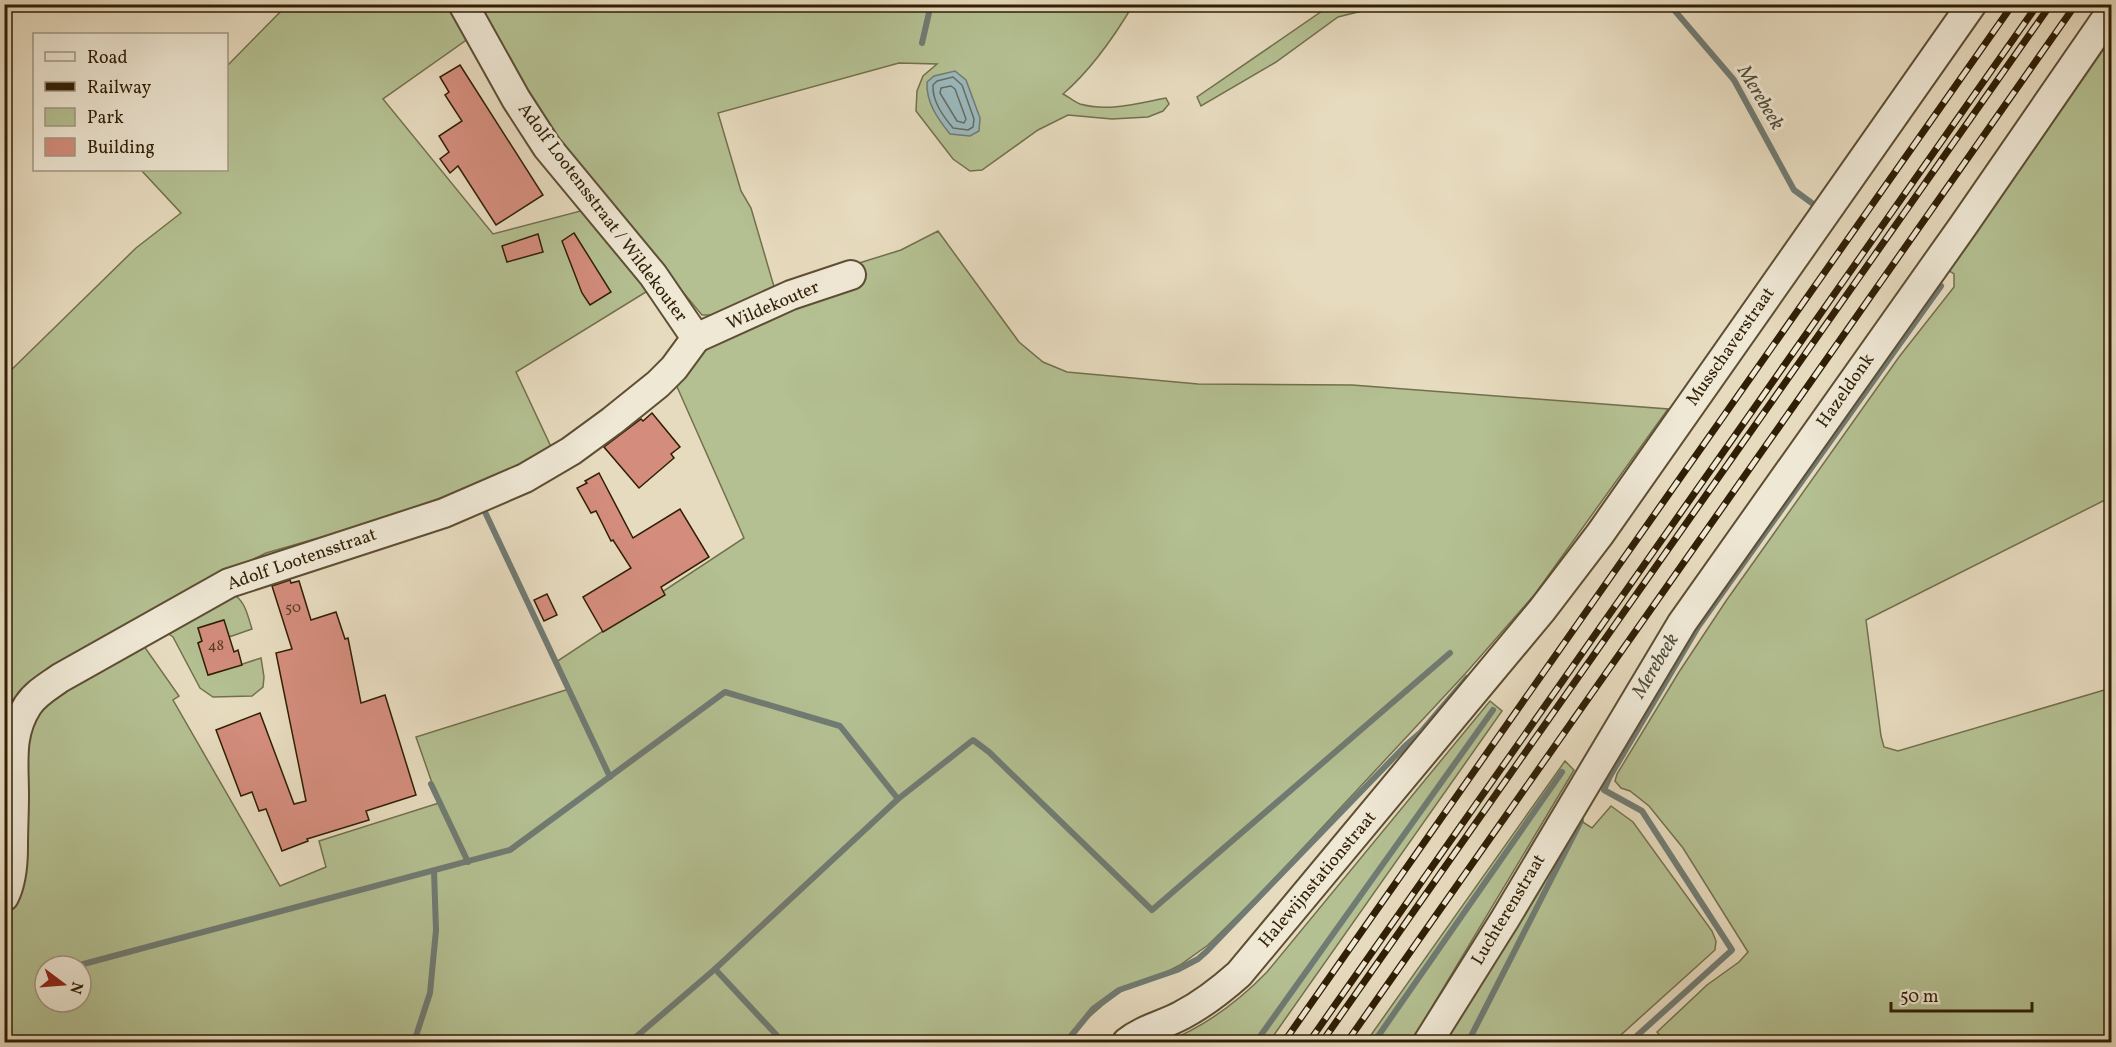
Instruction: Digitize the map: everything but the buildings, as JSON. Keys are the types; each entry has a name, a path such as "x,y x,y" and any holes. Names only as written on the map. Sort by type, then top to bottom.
{"street":[{"name":"Adolf Lootensstraat / Wildekouter","path":"463,4 516,99 547,147 653,275 696,338 674,368 658,384"},
{"name":"Musschaverstraat","path":"1481,684 1600,534 1972,4"},
{"name":"Hazeldonk","path":"1589,778 1682,623 1963,226 2112,10"},
{"name":"Wildekouter","path":"696,338 791,295 851,275"},
{"name":"Adolf Lootensstraat","path":"4,897 9,887 13,855 12,754 18,724 40,692 60,678 229,583 451,511 525,478 572,451 658,384"},
{"name":"Halewijnstationstraat","path":"1127,1042 1140,1033 1168,1022 1197,1006 1239,974 1481,684"},
{"name":"Luchterenstraat","path":"1428,1042 1589,778"}],"green space":[{"path":"287,5 453,5 472,36 383,99 493,234 588,209 654,287 516,372 553,451 494,479 371,523 266,553 180,595 62,661 12,700 5,732 5,376 136,248 181,213 142,171 228,171 228,65"},
{"path":"476,5 1133,5 1102,52 1063,94 1078,103 1101,107 1123,106 1166,98 1169,104 1163,111 1148,117 1112,119 1068,115 1038,130 982,170 970,171 953,159 916,111 917,91 923,76 937,64 899,63 718,113 741,191 751,208 775,290 719,315 702,315 557,141"},
{"path":"1386,5 1338,17 1276,62 1201,106 1197,97 1328,7"},
{"path":"2111,37 2111,497 1866,620 1881,736 1884,747 1898,751 2111,688 2111,1042 1665,1042 1657,1032 1707,985 1739,962 1748,952 1683,848 1649,806 1630,791 1621,788 1615,781 1617,774 1679,672 1726,601 1899,357 1954,287 1954,274 1948,270"},
{"path":"938,231 1019,342 1043,362 1067,372 1198,384 1352,385 1668,409 1535,594 1465,674 1266,888 1208,945 1180,965 1149,981 1126,988 1081,1024 1069,1042 5,1042 5,913 12,900 22,755 32,715 139,639 179,696 173,700 280,886 326,867 319,841 439,803 416,737 569,689 556,662 744,538 674,380 706,344 856,264 901,250"},
{"path":"236,596 244,607 252,629 229,637 223,620 198,628 202,641 198,643 209,675 261,658 263,687 252,696 213,697 200,688 173,637 160,628"},
{"path":"1490,701 1502,711 1269,1042 1166,1042 1181,1036 1220,1013 1267,972"},
{"path":"1565,761 1574,770 1411,1042 1366,1042"},
{"path":"1611,806 1633,822 1712,931 1716,941 1715,950 1613,1042 1440,1042 1575,817 1592,828"}],"water":[{"path":"955,71 966,80 980,118 979,131 970,136 950,134 937,116 928,96 927,82 934,76"}],"waterway":[{"path":"922,43 931,4"},
{"name":"Merebeek","path":"1669,4 1734,80 1794,190 1820,209"},
{"name":"Merebeek","path":"1630,1042 1732,950 1642,811 1604,790 1698,627 1941,286 1935,282"},
{"path":"485,512 610,777"},
{"path":"93,961 510,850 725,692 840,726 898,799 973,740 989,752 1152,910 1450,653"},
{"path":"1066,1042 1093,1009 1119,990 1177,970 1198,959 1207,951 1421,732 1467,678"},
{"path":"1256,1042 1493,710"},
{"path":"1374,1042 1562,772"},
{"path":"431,784 468,862"},
{"path":"630,1042 715,969 898,799"},
{"path":"1468,1042 1581,821"},
{"path":"414,1042 430,993 436,930 434,871"},
{"path":"715,969 783,1042"}],"railway":[{"path":"1284,1042 2013,4"},
{"path":"1309,1042 2038,4"},
{"path":"1322,1042 2051,4"},
{"path":"1347,1042 2076,4"}]}
